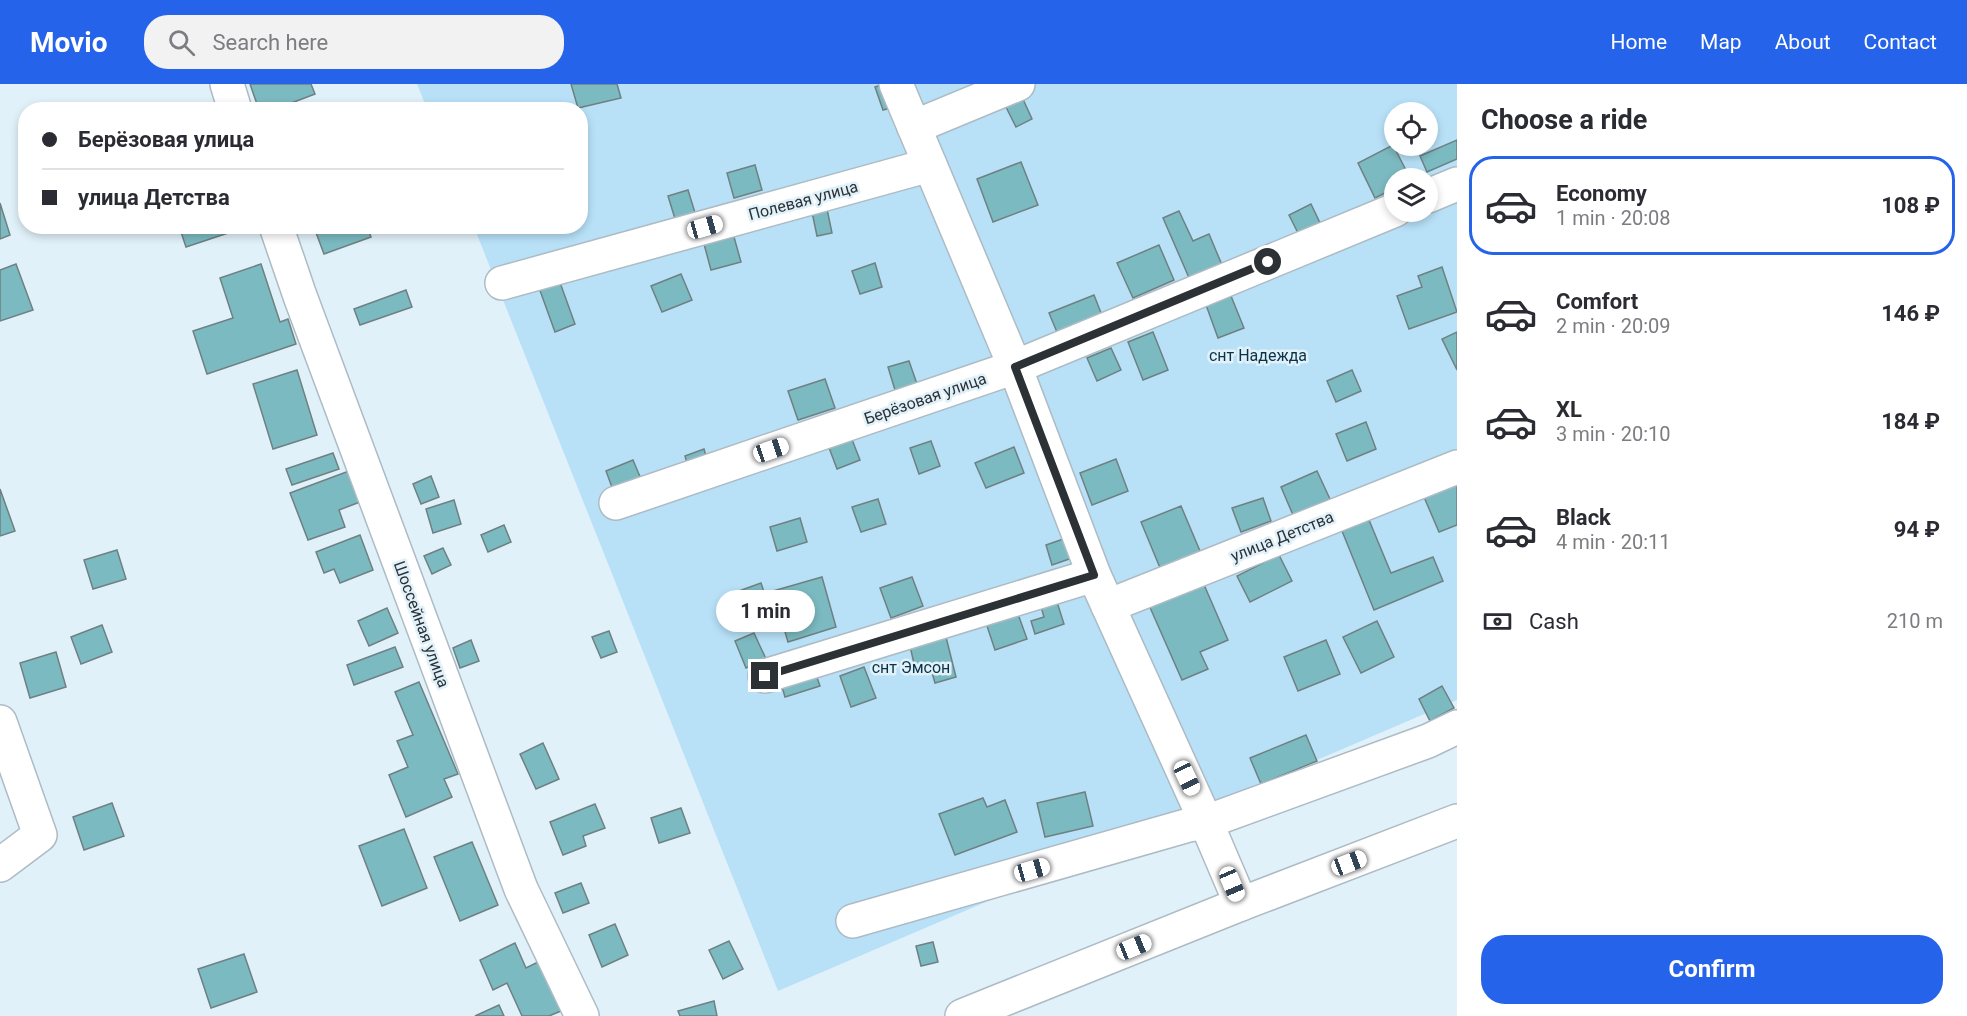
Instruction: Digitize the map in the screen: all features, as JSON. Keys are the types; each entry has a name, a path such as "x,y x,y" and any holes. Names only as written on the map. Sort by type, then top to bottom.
{"street":[{"path":"227,84 233,102"},
{"path":"896,84 1015,367 1094,575 1241,904"},
{"path":"914,127 1018,84"},
{"name":"Полевая улица","path":"502,283 930,165"},
{"path":"1438,192 1457,184"},
{"name":"Берёзовая улица","path":"616,503 1015,367 1384,215"},
{"name":"Шоссейная улица","path":"279,234 521,889 582,1016"},
{"name":"улица Детства","path":"1108,606 1457,467"},
{"path":"765,676 1094,575"},
{"path":"0,722 40,835 0,865"},
{"path":"853,921 1206,822 1428,741 1457,727"},
{"path":"962,1016 1241,904 1457,821"}],"green space":[{"name":"снт Эмсон","path":"417,84 1457,84 1457,700 778,991 477,234 588,234 588,102 424,102"}],"building":[{"path":"250,84 311,84 315,94 294,102 256,102"},
{"path":"571,84 617,84 621,98 588,106 588,102 576,102"},
{"path":"884,84 898,106 883,110 875,87"},
{"path":"1022,97 1032,119 1016,127 1005,105"},
{"path":"1457,140 1457,159 1436,168 1425,168 1420,156 1438,156 1438,148"},
{"path":"1384,150 1384,156 1399,156 1405,168 1384,168 1384,194 1375,198 1358,163"},
{"path":"1021,162 1038,205 993,222 977,179"},
{"path":"755,165 762,190 734,198 727,173"},
{"path":"688,190 696,216 676,222 668,196"},
{"path":"0,203 10,235 0,239"},
{"path":"1311,204 1320,223 1298,233 1289,215"},
{"path":"827,209 832,233 817,236 812,212"},
{"path":"1179,211 1193,241 1209,234 1222,265 1190,280 1163,218"},
{"path":"182,234 225,234 186,247"},
{"path":"316,234 370,234 371,237 324,254"},
{"path":"734,237 741,262 711,270 704,244"},
{"path":"1159,245 1174,280 1133,298 1117,263"},
{"path":"875,263 882,287 860,294 852,271"},
{"path":"16,264 33,310 0,321 0,270"},
{"path":"261,264 280,322 288,319 296,344 207,374 193,331 233,318 220,278"},
{"path":"1442,267 1457,312 1409,329 1397,296 1422,287 1418,276"},
{"path":"681,274 692,300 662,312 651,286"},
{"path":"558,277 575,324 555,332 538,285"},
{"path":"406,290 412,307 360,325 354,309"},
{"path":"1094,295 1103,318 1059,337 1049,313"},
{"path":"1231,296 1244,328 1218,338 1206,305"},
{"path":"1153,332 1168,370 1143,380 1128,342"},
{"path":"1457,332 1457,370 1442,339"},
{"path":"1111,348 1121,370 1097,381 1087,358"},
{"path":"909,361 917,384 895,390 888,367"},
{"path":"297,370 317,435 273,449 253,384"},
{"path":"1352,370 1361,391 1336,402 1327,381"},
{"path":"825,379 835,408 798,420 788,391"},
{"path":"1366,422 1376,449 1347,461 1336,434"},
{"path":"851,437 860,460 837,469 828,445"},
{"path":"931,441 940,466 919,474 910,448"},
{"path":"1014,447 1024,473 986,488 975,463"},
{"path":"704,449 708,464 689,471 685,456"},
{"path":"333,453 339,469 292,485 286,469"},
{"path":"1116,459 1128,491 1092,505 1080,473"},
{"path":"633,460 641,479 613,490 606,471"},
{"path":"349,471 360,502 339,510 345,527 308,540 290,493"},
{"path":"1317,471 1330,499 1293,515 1281,487"},
{"path":"431,476 439,497 421,504 413,484"},
{"path":"1457,483 1457,525 1439,532 1424,497"},
{"path":"0,489 15,531 0,536"},
{"path":"1263,498 1271,521 1241,532 1232,508"},
{"path":"878,499 886,524 861,532 852,507"},
{"path":"454,500 461,524 433,533 426,509"},
{"path":"1181,506 1203,558 1163,575 1141,522"},
{"path":"800,518 807,542 777,551 770,527"},
{"path":"1369,520 1391,573 1433,557 1443,581 1374,610 1342,531"},
{"path":"504,525 511,542 488,552 481,535"},
{"path":"360,535 373,570 340,583 334,569 324,573 316,552"},
{"path":"1069,537 1075,557 1052,565 1046,545"},
{"path":"443,548 451,565 432,574 424,556"},
{"path":"117,550 126,579 93,589 84,560"},
{"path":"1279,555 1292,581 1250,602 1237,576"},
{"path":"822,577 836,627 788,642 773,591"},
{"path":"912,577 923,606 891,618 880,588"},
{"path":"1202,580 1228,640 1200,652 1208,669 1182,680 1148,603"},
{"path":"761,583 771,613 749,620 739,591"},
{"path":"1057,602 1064,624 1035,634 1031,621 1044,617 1041,607"},
{"path":"387,608 398,633 369,646 358,621"},
{"path":"1018,614 1027,639 995,650 987,626"},
{"path":"1377,621 1394,657 1361,673 1343,637"},
{"path":"102,625 112,652 81,664 71,637"},
{"path":"609,631 617,652 601,658 592,637"},
{"path":"754,633 766,659 746,668 735,641"},
{"path":"945,633 956,677 935,683 931,669 916,672 909,642"},
{"path":"471,640 479,661 460,668 453,648"},
{"path":"1326,640 1340,674 1298,691 1284,657"},
{"path":"395,647 403,667 354,685 347,665"},
{"path":"56,652 66,687 30,698 20,663"},
{"path":"864,667 876,698 851,707 840,676"},
{"path":"814,669 820,686 785,697 780,680"},
{"path":"419,682 458,774 444,779 452,797 406,817 389,775 408,767 397,741 413,735 395,692"},
{"path":"1442,686 1454,708 1430,721 1419,699"},
{"path":"1306,735 1317,761 1261,784 1250,758"},
{"path":"543,743 559,779 536,789 520,754"},
{"path":"1085,792 1093,826 1045,837 1037,803"},
{"path":"983,798 987,807 1005,800 1017,832 955,855 939,814"},
{"path":"112,803 124,836 84,850 73,817"},
{"path":"595,804 605,828 583,836 586,846 563,855 550,822"},
{"path":"681,808 690,833 659,843 651,818"},
{"path":"404,829 427,888 382,906 359,846"},
{"path":"472,842 498,905 460,921 434,857"},
{"path":"581,883 589,903 563,913 555,893"},
{"path":"615,924 628,955 602,967 589,935"},
{"path":"729,941 743,969 723,979 709,950"},
{"path":"933,942 938,962 921,966 916,946"},
{"path":"515,943 526,968 538,962 561,1011 549,1016 522,1016 507,983 493,990 480,960"},
{"path":"244,954 257,992 211,1008 198,969"},
{"path":"714,1001 717,1016 680,1016 678,1011"},
{"path":"499,1005 504,1016 475,1016"}],"route":[{"path":"765,676 1094,575 1015,367 1268,262"}],"park label":[{"name":"снт Надежда","path":"1258,355"}]}
